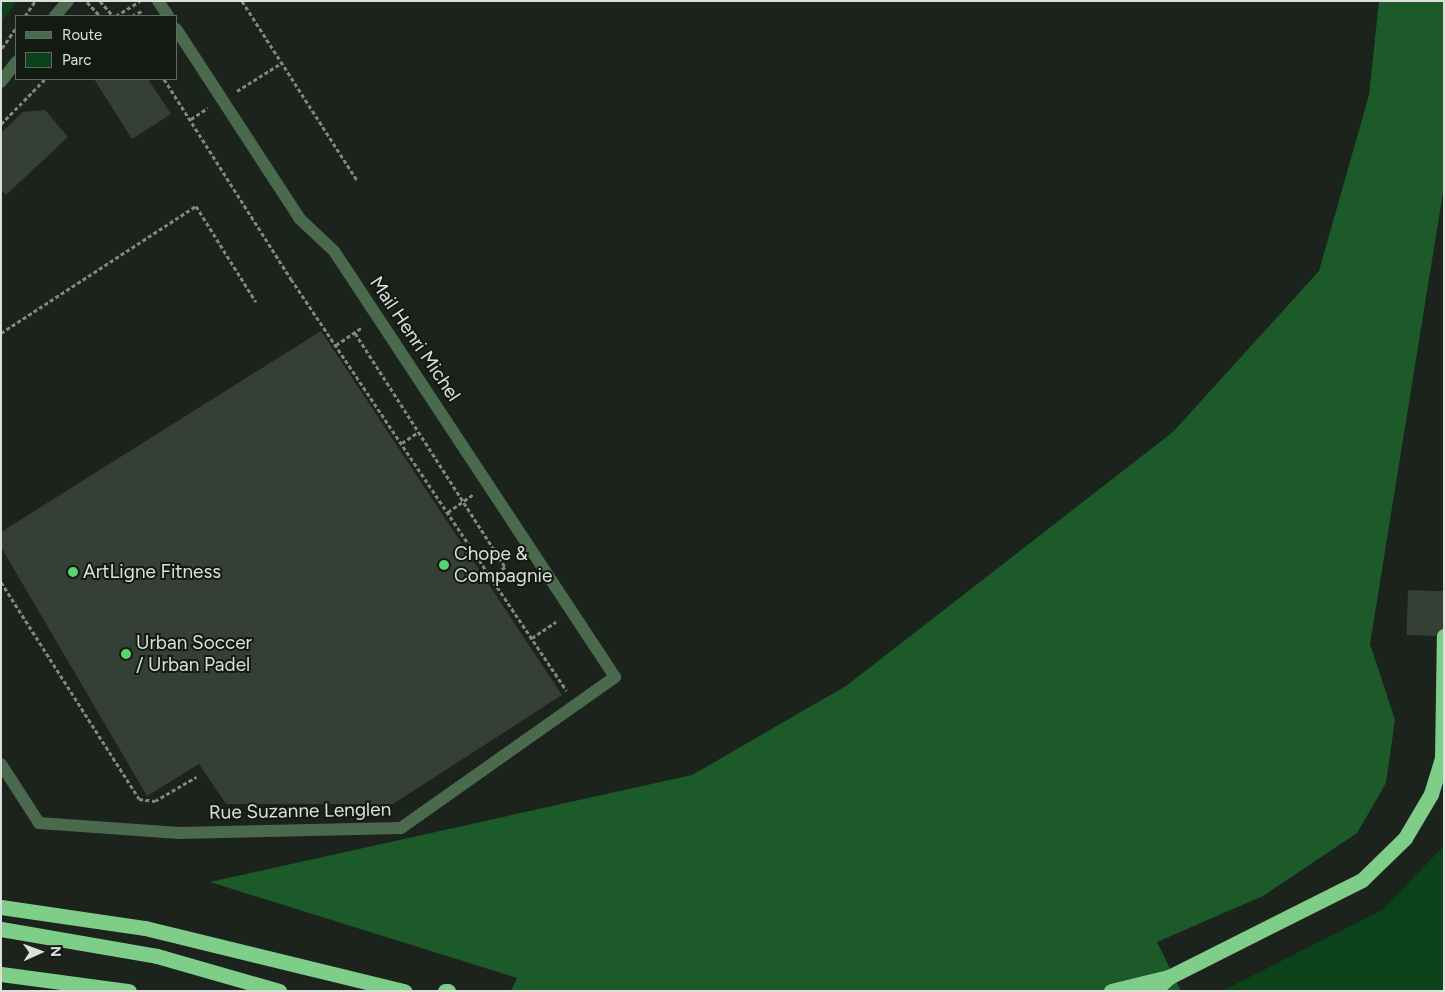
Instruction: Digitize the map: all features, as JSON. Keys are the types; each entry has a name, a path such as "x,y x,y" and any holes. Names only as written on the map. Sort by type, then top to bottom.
{"highway":[{"path":"1111,991 1169,977 1362,880 1405,838 1431,794 1442,756 1444,636"},
{"path":"1,907 154,930 404,991"},
{"path":"1,929 157,956 279,991"},
{"path":"1,974 130,991"},
{"path":"1154,991 1169,977"}],"street":[{"path":"56,15 68,1"},
{"path":"158,1 167,15"},
{"name":"Mail Henri Michel","path":"178,32 300,219 334,251 615,677"},
{"path":"1,82 15,63"},
{"name":"Rue Suzanne Lenglen","path":"1,764 39,823 179,833 401,828 615,677"}],"path":[{"path":"25,15 35,1"},
{"path":"86,1 99,15"},
{"path":"100,1 114,15"},
{"path":"117,15 140,1"},
{"path":"242,1 357,180"},
{"path":"1,50 15,29"},
{"path":"1,124 44,80"},
{"path":"165,80 336,345 576,704"},
{"path":"1,333 196,206 256,302"},
{"path":"336,345 378,317"},
{"path":"355,334 505,567 490,577"},
{"path":"402,443 417,433"},
{"path":"448,512 489,485"},
{"path":"1,582 139,799 154,801 196,776"},
{"path":"532,638 573,612"}],"green space":[{"path":"1,1 17,1 1,23"},
{"path":"1379,1 1444,1 1444,186 1370,644 1395,720 1386,783 1357,833 1263,896 1157,942 1181,991 511,991 517,978 210,882 692,775 846,686 1173,432 1319,271 1369,95"},
{"path":"1444,846 1444,991 1222,991 1382,910"}],"building":[{"path":"95,80 149,80 171,114 132,139"},
{"path":"45,110 68,137 6,195 1,190 1,133 23,112"},
{"path":"321,331 562,695 393,804 226,804 199,764 147,796 1,547 1,532"},
{"path":"1408,590 1444,591 1442,636 1406,635"}],"place":[{"name":"Chope & Compagnie","path":"444,565"},
{"name":"ArtLigne Fitness","path":"73,572"},
{"name":"Urban Soccer / Urban Padel","path":"126,654"}]}
